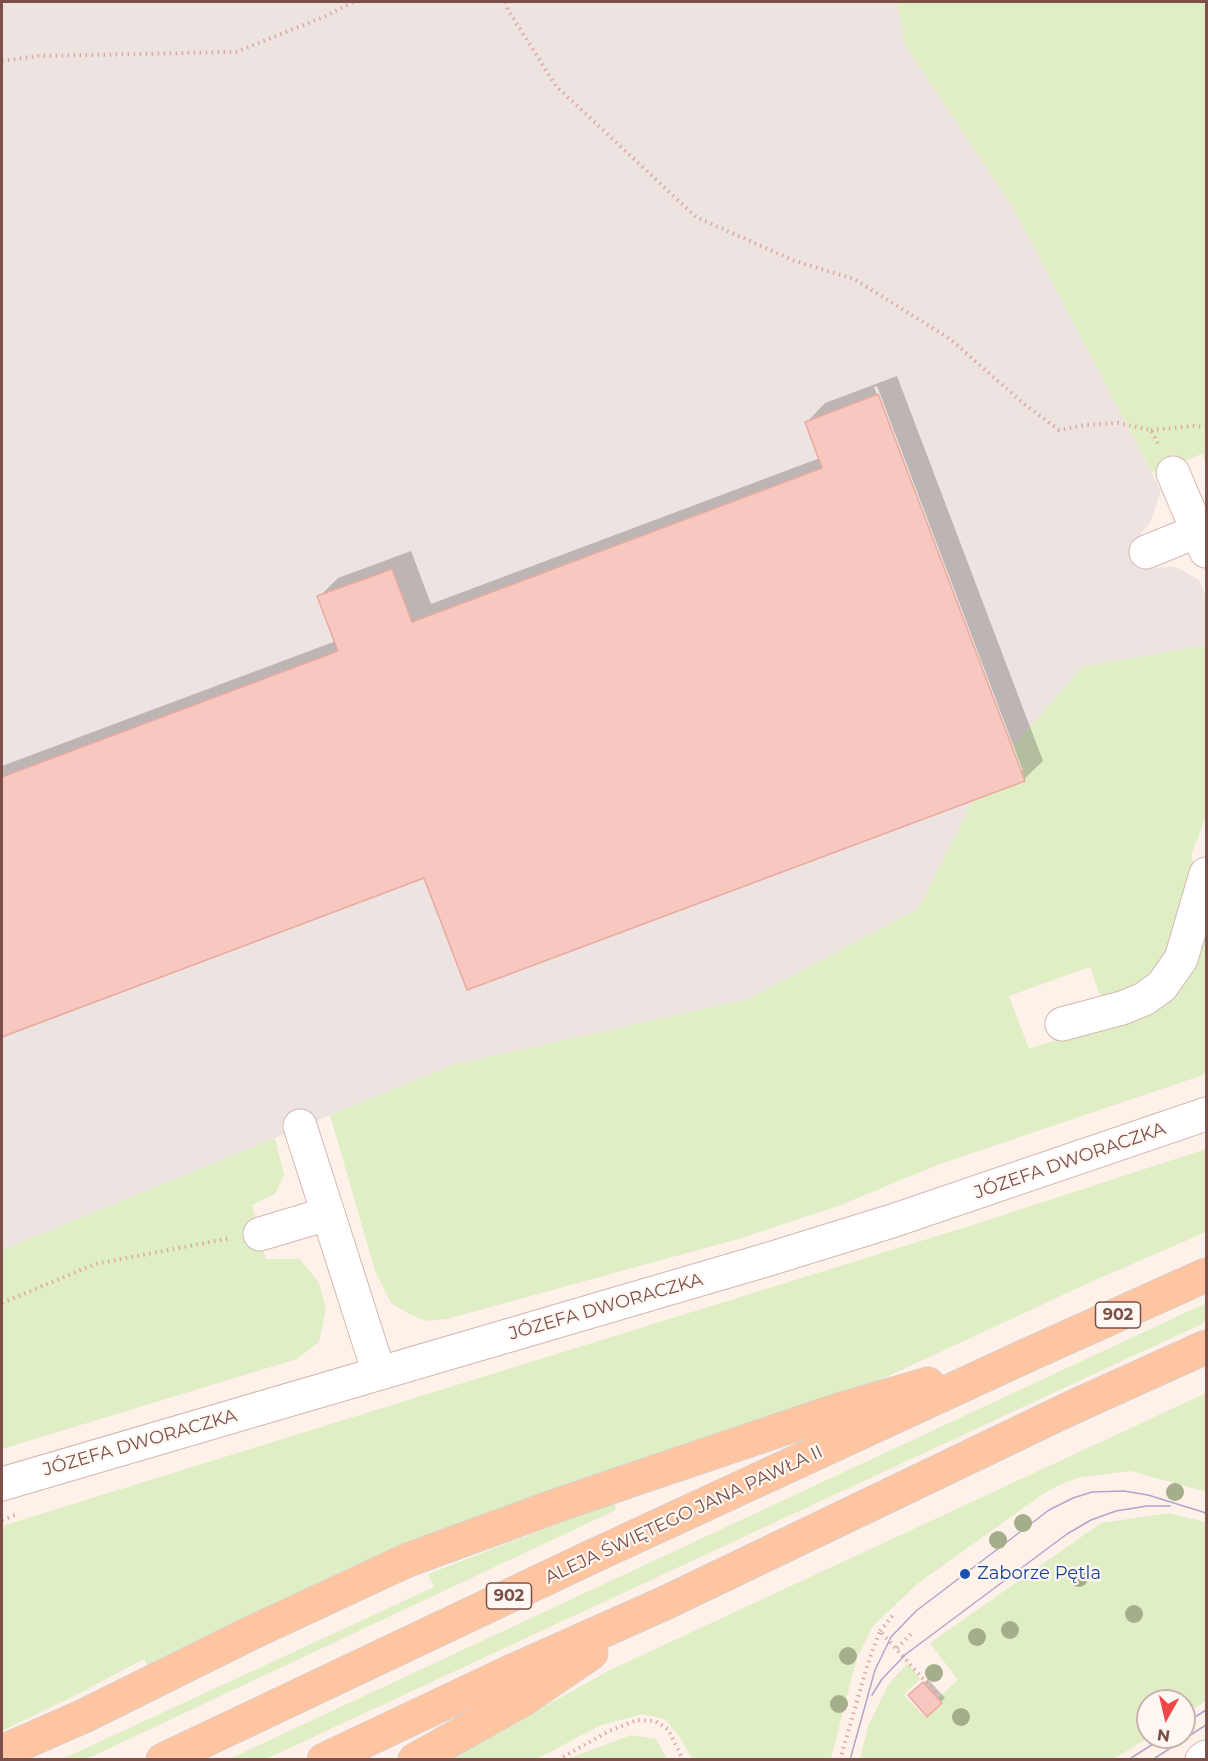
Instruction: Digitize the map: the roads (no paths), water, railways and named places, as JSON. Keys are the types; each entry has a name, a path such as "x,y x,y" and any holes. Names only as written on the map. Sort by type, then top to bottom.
{"main road":[{"name":"ALEJA ŚWIĘTEGO JANA PAWŁA II","path":"163,1760 579,1563 1206,1275"},
{"path":"324,1760 508,1673 665,1603 1071,1408 1206,1347"},
{"path":"2,1752 84,1716 249,1634 408,1560 561,1504 831,1413 1030,1354"},
{"path":"416,1760 522,1700 665,1603"}],"street":[{"path":"1146,552 1202,541 1173,473"},
{"path":"1062,1024 1122,1008 1144,999 1162,986 1181,959 1206,874"},
{"name":"JÓZEFA DWORACZKA","path":"2,1484 861,1231 1206,1114"},
{"path":"300,1126 379,1373"},
{"path":"260,1234 327,1214"},
{"path":"1202,1760 1206,1757"}],"tram line":[{"path":"850,1760 875,1670 891,1637 916,1611 1049,1510 1073,1498 1092,1492 1124,1491 1148,1495 1206,1513"},
{"path":"872,1695 882,1679 906,1654 1067,1534 1091,1520 1116,1511 1147,1506 1170,1506"},
{"path":"1196,1716 1206,1710"},
{"path":"1152,1760 1206,1725"},
{"path":"1128,1760 1145,1749"}],"place":[{"name":"Zaborze Pętla","path":"965,1574"}]}
